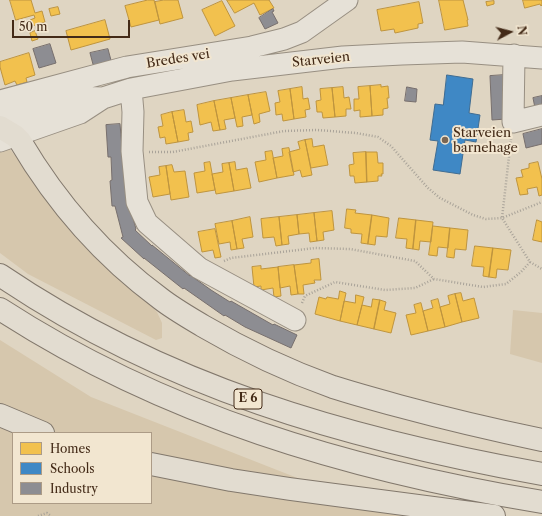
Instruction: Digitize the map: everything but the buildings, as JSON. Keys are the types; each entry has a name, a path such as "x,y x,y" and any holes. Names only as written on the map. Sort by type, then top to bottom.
{"highway":[{"path":"4,131 45,179 68,209 106,252 128,273 160,299 212,331 246,350 332,387 463,423 542,440"},
{"name":"E 6","path":"0,275 45,303 116,343 168,368 219,389 279,411 389,442 542,474"},
{"name":"E 6","path":"0,309 54,342 107,370 209,416 324,454 386,471 542,502"},
{"path":"0,415 42,432"},
{"path":"152,464 182,472 268,486 494,516"}],"street":[{"name":"Bredes vei","path":"0,101 127,67 252,47 284,39 302,32 347,0"},
{"name":"Starveien","path":"4,131 80,113 103,98 131,89 232,70 343,57 462,52 542,58"},
{"path":"514,55 513,122 542,115"},
{"path":"131,89 133,112 132,151 137,202 147,223 200,268 295,320"}],"path":[{"path":"513,122 502,218 530,262 542,269"},
{"path":"132,151 173,152 284,131 317,130 356,133 378,137 390,146 428,188 440,198 473,215 486,219 502,218 542,202"},
{"path":"200,268 231,258 315,248 350,249 415,261 434,279 483,287 506,284 521,272 530,262"},
{"path":"295,320 305,296 335,282 385,290 415,288 434,279"},
{"path":"38,516 47,513 51,516"}],"shaded area":[{"path":"9,148 64,217 157,312 162,323 162,338 156,340 28,274 0,253 0,152"},
{"path":"513,310 542,313 542,363 510,354"},
{"path":"0,340 91,397 300,479 437,516 0,516"}],"place":[{"name":"Starveien barnehage","path":"445,140"}]}
